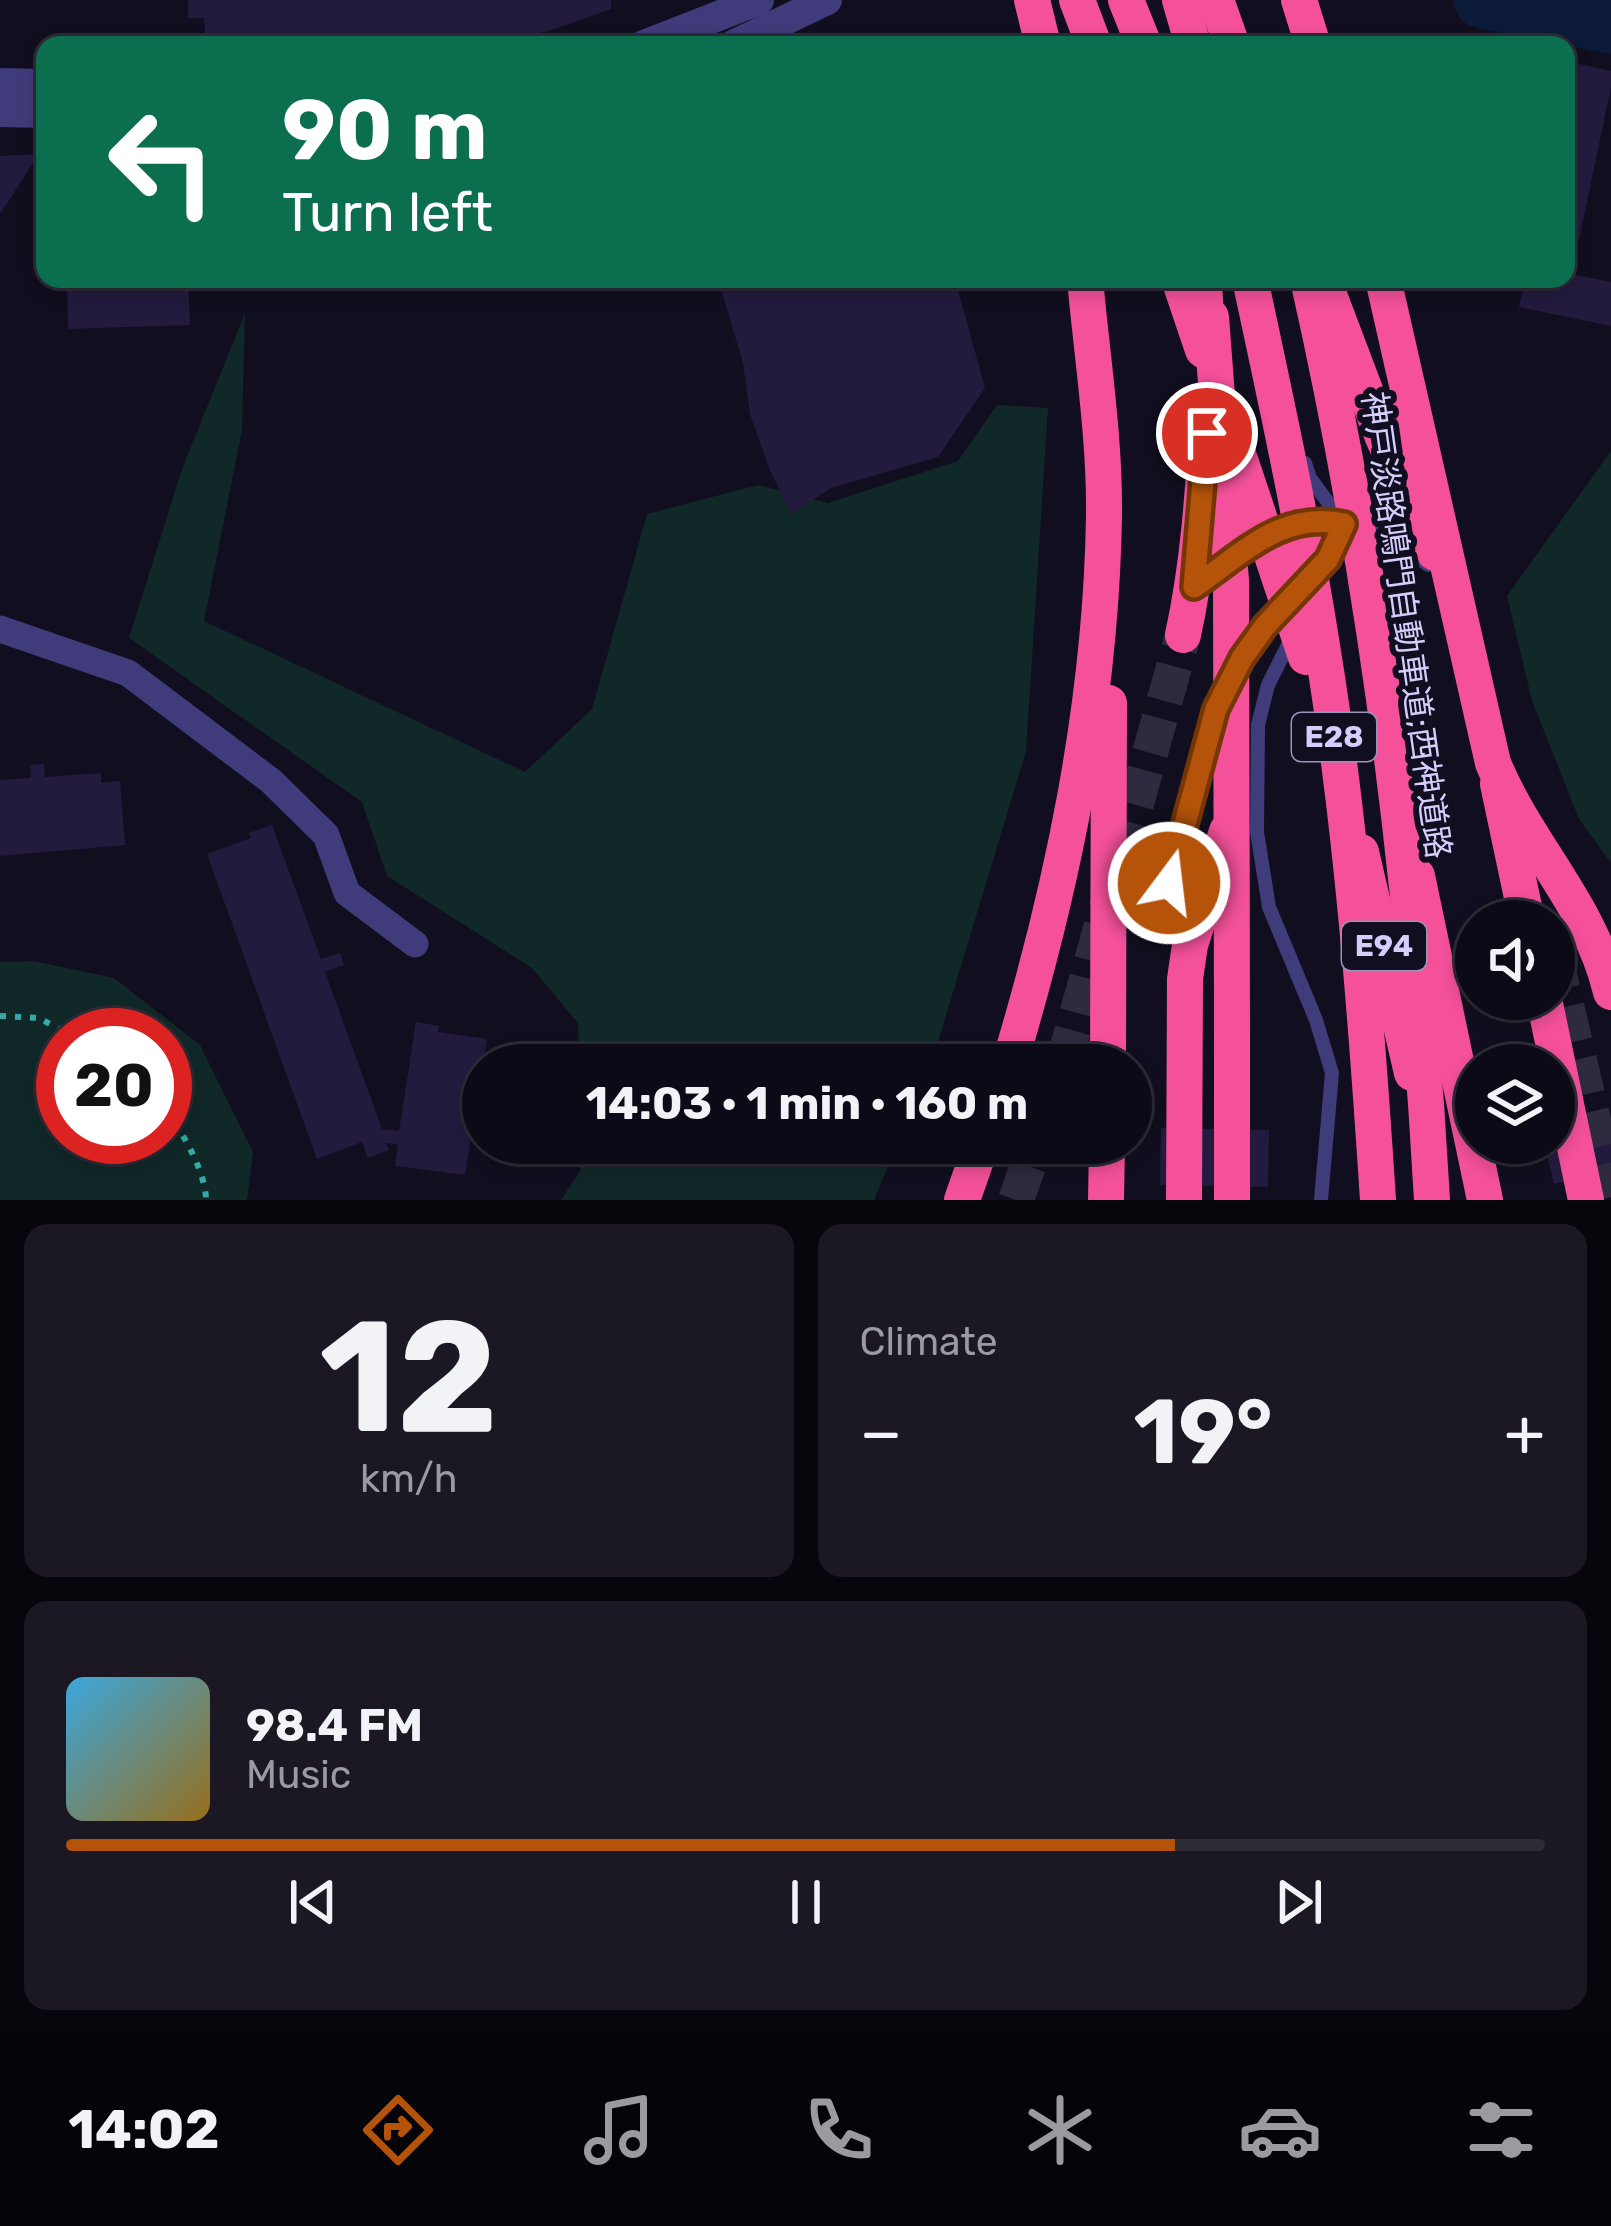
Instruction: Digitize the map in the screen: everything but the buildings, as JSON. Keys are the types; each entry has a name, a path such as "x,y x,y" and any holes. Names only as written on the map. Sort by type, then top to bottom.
{"highway":[{"path":"1032,0 1041,36"},
{"path":"1077,0 1091,36"},
{"path":"1126,0 1140,36"},
{"path":"1152,0 1160,36"},
{"path":"1178,0 1182,36"},
{"path":"1178,0 1190,36"},
{"path":"1216,0 1229,36"},
{"path":"1234,0 1245,36"},
{"path":"1299,0 1310,36"},
{"path":"1086,288 1104,512 1109,650 1108,1044"},
{"name":"E94","path":"1182,288 1318,695 1375,907 1436,1200"},
{"path":"1183,635 1194,587 1209,393 1204,288"},
{"path":"1205,288 1224,446 1232,581 1232,1200"},
{"name":"E94","path":"1229,288 1364,675 1436,953 1485,1200"},
{"name":"E28","path":"1252,288 1298,502 1323,650 1352,869 1378,1200"},
{"name":"神戸淡路鳴門自動車道;西神道路","path":"1310,288 1342,433 1380,684 1406,885 1436,1200"},
{"path":"1327,288 1382,435 1461,616 1521,824 1587,924 1611,992"},
{"path":"1385,288 1499,760 1523,900"},
{"path":"1016,1044 1042,953 1079,779 1098,630 1104,512"},
{"path":"1184,1200 1184,1018 1190,945 1227,829 1233,786"},
{"path":"1436,953 1462,1044"},
{"path":"1548,1020 1586,1200"},
{"path":"962,1200 975,1164"},
{"path":"1106,1200 1107,1164"},
{"path":"1497,1164 1506,1200"}],"street":[{"path":"667,36 759,0"},
{"path":"752,36 827,0"},
{"path":"0,82 36,84"},
{"path":"0,112 36,113"},
{"path":"0,629 128,673 218,740 271,781 326,836 347,892 416,944"}],"lane":[{"path":"1243,288 1310,478 1344,524"},
{"path":"1362,377 1362,431"},
{"path":"1321,1200 1332,1073 1316,1020 1269,908 1260,864 1258,725 1268,685 1344,524 1358,454"},
{"path":"1257,544 1292,523 1323,519 1344,524 1414,553 1432,569 1461,616"},
{"path":"1194,587 1241,555"},
{"path":"1169,883 1216,709 1253,642 1328,559"}],"path":[{"path":"0,1016 36,1018"},
{"path":"192,1158 206,1187 206,1200"}],"green space":[{"path":"245,313 242,430 204,621 525,772 592,709 647,514 758,485 828,503 958,461 997,405 1048,408 1026,751 937,1044 578,1044 578,1023 532,968 387,876 362,802 129,638 182,469"},
{"path":"1611,451 1611,863 1579,819 1532,701 1507,596"},
{"path":"33,961 114,978 153,1008 36,1008 36,1164 192,1164 192,1039 200,1045 253,1152 247,1200 0,1200 0,962"},
{"path":"580,1164 889,1164 874,1200 561,1200"}],"waterway":[{"path":"1482,0 1611,25"}],"tunnel":[{"path":"1069,1044 1183,635"},
{"path":"1569,1020 1611,1197"},
{"path":"1016,1200 1029,1164"}],"route":[{"path":"1169,883 1216,709 1242,658 1265,626 1328,559 1344,524 1323,519 1292,523 1194,587 1207,433"}]}
